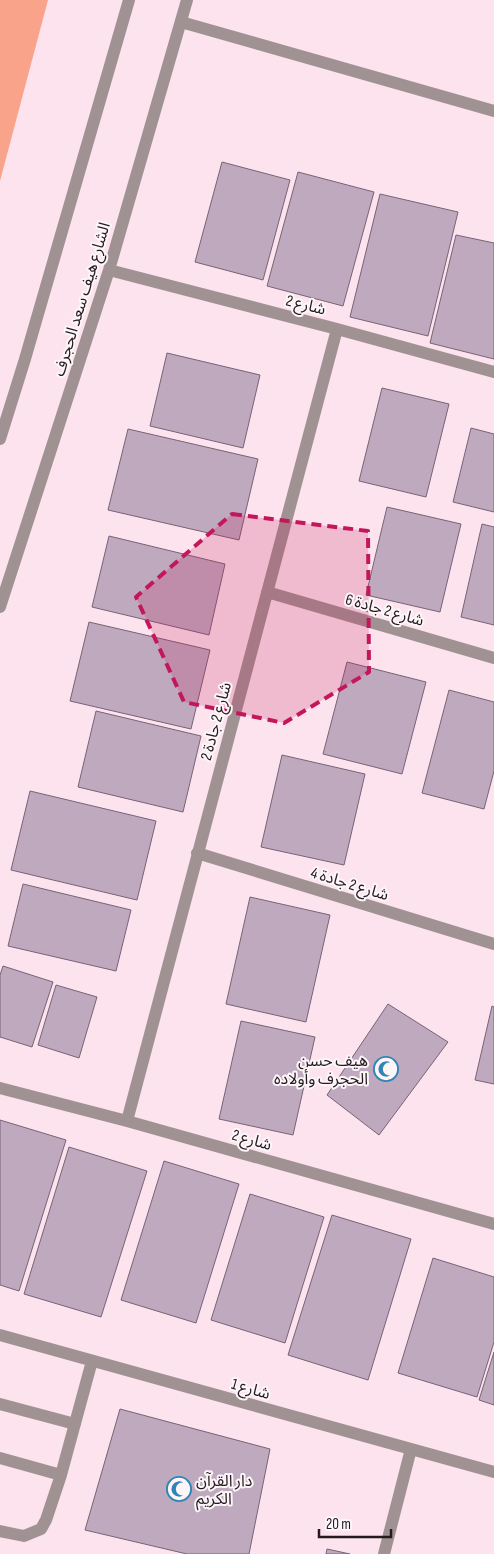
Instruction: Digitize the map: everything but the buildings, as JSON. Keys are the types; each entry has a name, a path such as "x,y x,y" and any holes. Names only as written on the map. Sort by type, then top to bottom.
{"street":[{"path":"0,438 25,359 129,0"},
{"name":"الشارع هيف سعد الحجرف","path":"0,606 109,270 187,0"},
{"path":"181,22 494,111"},
{"name":"شارع 2","path":"109,270 494,372"},
{"name":"شارع 2 جادة 2","path":"127,1121 337,329"},
{"name":"شارع 2 جادة 6","path":"267,592 494,658"},
{"name":"شارع 2 جادة 4","path":"197,853 494,944"},
{"name":"شارع 2","path":"0,1088 127,1121 494,1224"},
{"name":"شارع 1","path":"0,1335 494,1472"},
{"path":"0,1532 24,1536 41,1529 46,1520 61,1475 92,1361"},
{"path":"0,1404 75,1424"},
{"path":"384,1554 411,1449"},
{"path":"0,1458 61,1475"}],"highlighted area":[{"path":"232,514 368,531 369,672 284,723 184,702 136,597"}],"shaded area":[{"path":"0,0 48,0 0,181"}],"place":[{"name":"هيف حسن الحجرف وأولاده","path":"386,1069"},
{"name":"دار القرآن الكريم","path":"179,1489"}]}
